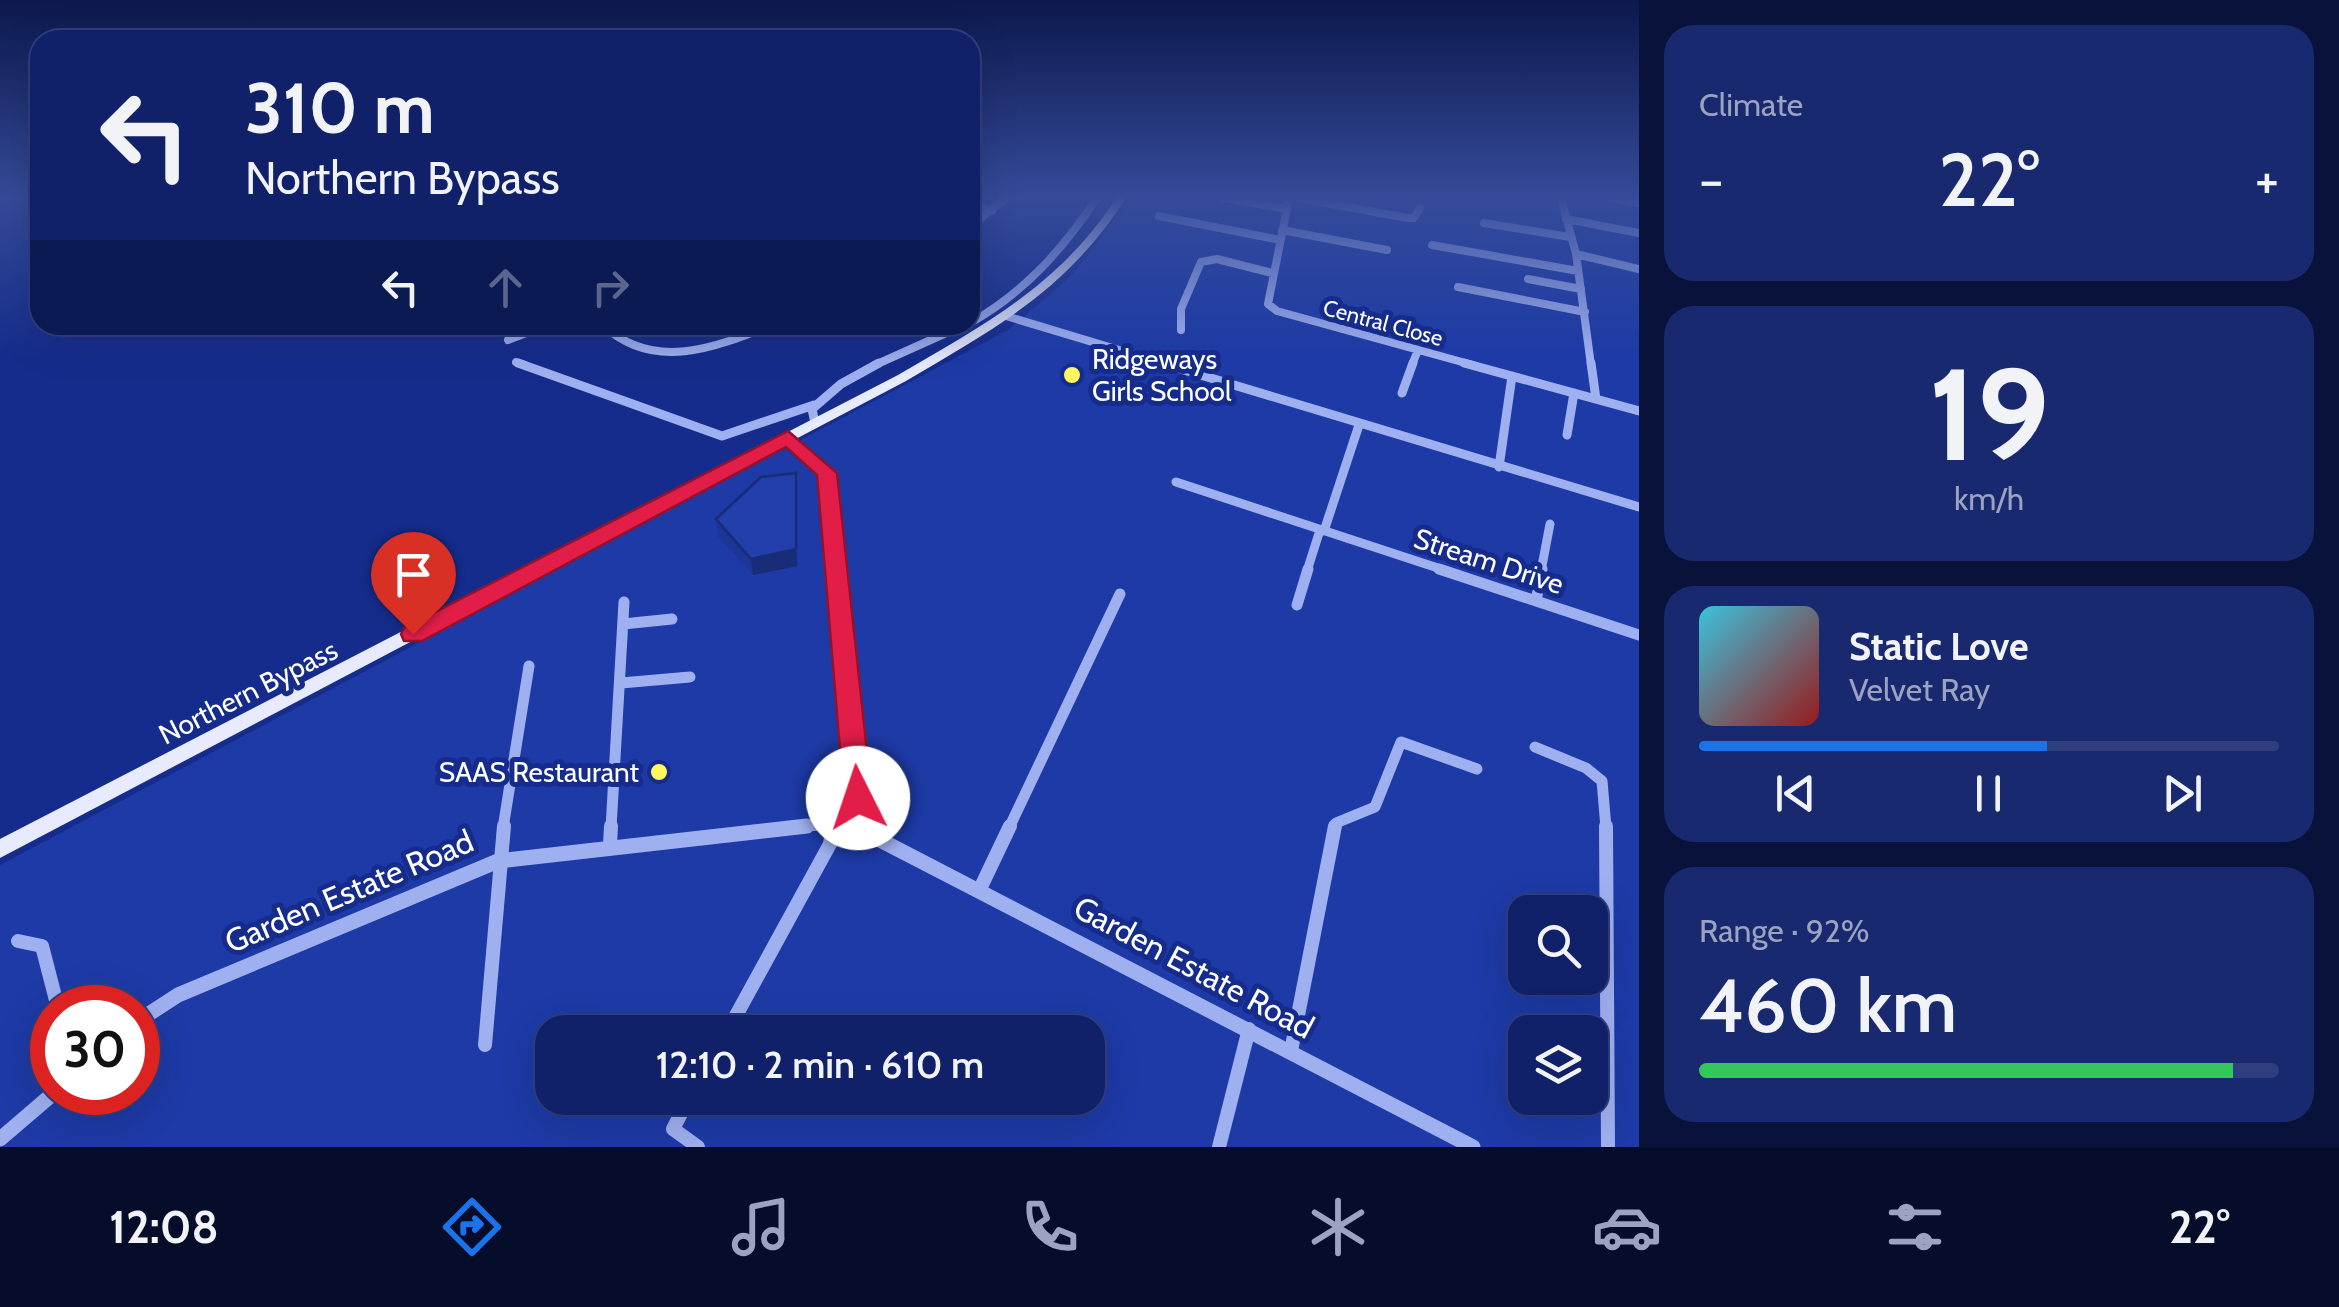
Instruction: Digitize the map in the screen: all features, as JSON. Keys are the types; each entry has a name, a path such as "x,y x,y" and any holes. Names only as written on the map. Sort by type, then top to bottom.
{"main road":[{"name":"Northern Bypass","path":"980,327 1081,252"},
{"name":"Northern Bypass","path":"0,849 785,439 966,335"}],"street":[{"path":"993,319 1062,252 1078,256"},
{"name":"Central Close","path":"1277,252 1267,301 1277,311 1639,410"},
{"path":"1471,252 1578,272"},
{"path":"1596,400 1576,254 1639,269"},
{"path":"1182,330 1181,309 1201,262 1216,260 1272,272"},
{"path":"1528,279 1581,289"},
{"path":"1458,287 1585,312"},
{"path":"980,322 993,319 1639,508"},
{"path":"508,340 521,335"},
{"path":"616,335 629,345 673,354 744,335"},
{"path":"516,362 716,434 764,424 814,405 864,372 943,335"},
{"path":"1402,393 1418,350"},
{"path":"1499,466 1512,376"},
{"path":"1567,436 1574,393"},
{"path":"814,405 815,423"},
{"path":"764,424 827,473 852,715 858,798 854,826"},
{"path":"1297,605 1360,425"},
{"name":"Stream Drive","path":"1176,482 1639,635"},
{"path":"1536,601 1550,524"},
{"path":"979,891 1120,594"},
{"path":"610,845 624,602"},
{"path":"623,624 672,619"},
{"path":"485,1045 498,861 529,666"},
{"path":"621,682 690,677"},
{"path":"1292,1051 1336,823 1375,807 1400,742 1477,769"},
{"path":"1534,747 1586,768 1602,781 1607,839 1608,1147"},
{"path":"735,1015 830,844 836,831 832,822"},
{"name":"Garden Estate Road","path":"160,1007 178,995 456,874 498,861 832,822 854,826 1474,1147"},
{"path":"18,941 42,946 52,985"},
{"path":"1219,1147 1249,1029"},
{"path":"0,1138 30,1113"},
{"path":"680,1115 673,1129 698,1147"}],"shaded area":[{"path":"1090,252 1639,252 1639,1147 0,1147 0,865 1008,330 1071,276"}],"building":[{"path":"796,473 796,549 751,559 716,519 761,477"}],"place":[{"name":"Ridgeways Girls School","path":"1072,375"},
{"name":"SAAS Restaurant","path":"659,772"}],"route":[{"path":"413,634 788,437 827,473 858,798"}]}
